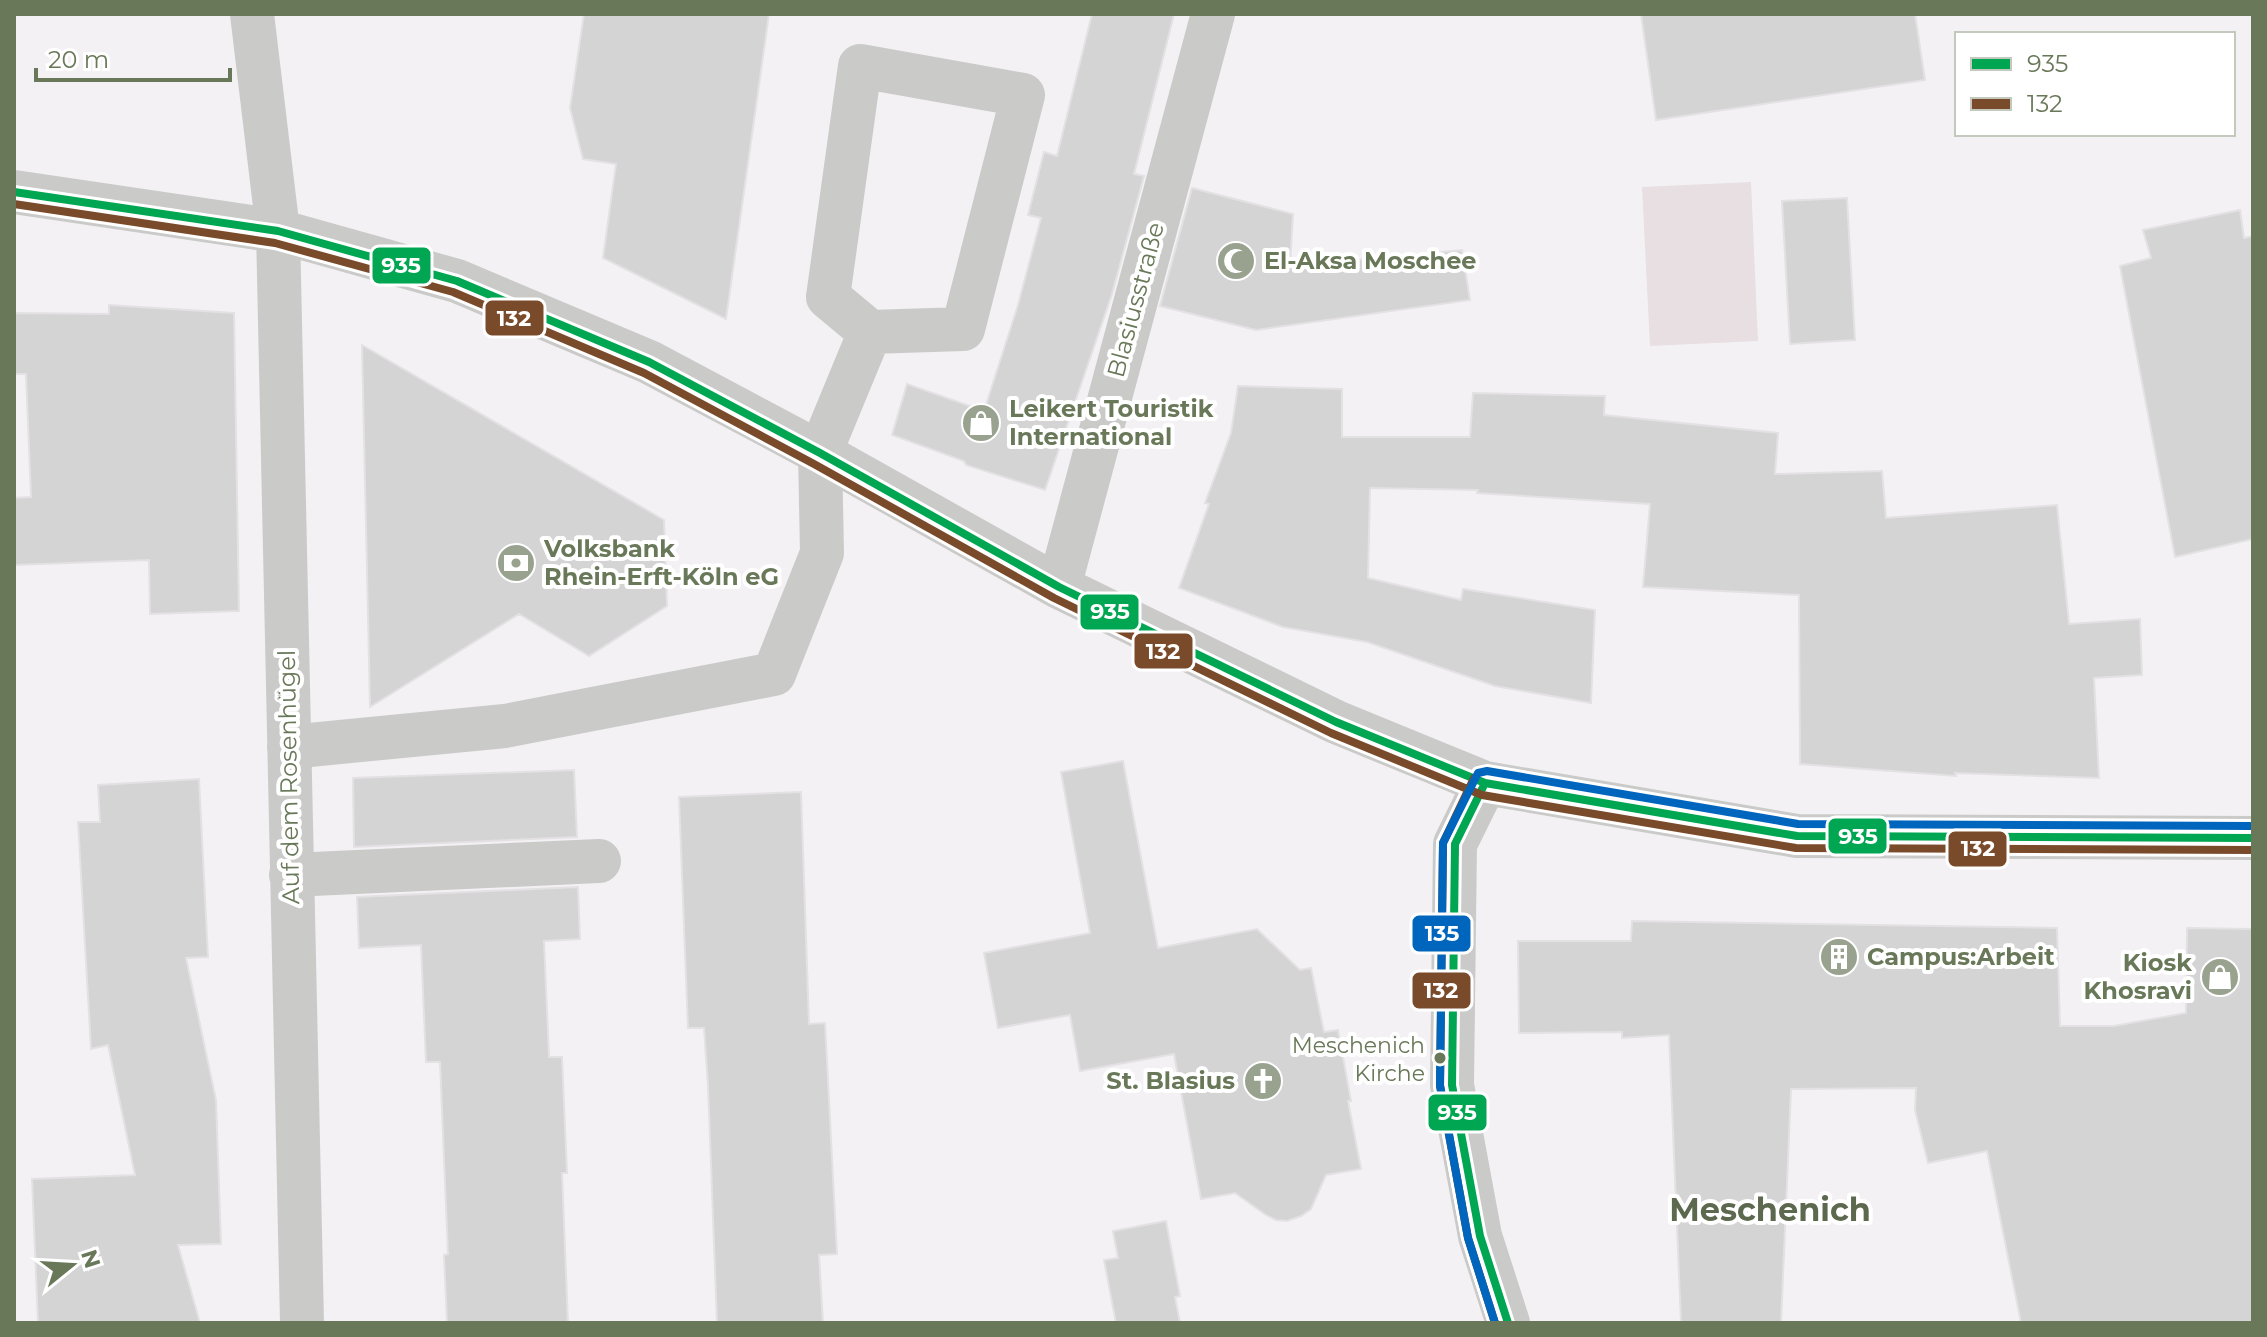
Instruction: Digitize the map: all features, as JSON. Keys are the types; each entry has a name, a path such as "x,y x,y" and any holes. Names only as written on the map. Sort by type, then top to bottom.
{"street":[{"name":"Auf dem Rosenhügel","path":"252,14 278,231 302,1323"},
{"name":"Blasiusstraße","path":"1059,587 1213,14"},
{"path":"860,66 1023,95 963,329 870,332 828,297 860,66"},
{"path":"14,192 278,231 457,281 649,362 820,453 1059,587 1336,722 1485,783 1797,836 2253,838"},
{"path":"289,747 505,726 774,674 822,553 820,453 870,332"},
{"path":"1485,783 1455,844 1452,1085 1480,1236 1508,1323"},
{"path":"291,875 599,861"}],"shaded area":[{"path":"1751,182 1758,341 1650,346 1642,187"}],"building":[{"path":"584,14 769,14 726,319 603,258 616,164 583,159 570,108"},
{"path":"1092,14 1174,14 1134,174 1144,176 1112,294 1045,490 966,465 964,461 892,435 907,384 984,411 1018,305 1041,218 1028,215 1044,152 1057,156"},
{"path":"1641,14 1915,14 1925,80 1656,120"},
{"path":"1192,188 1293,214 1290,266 1462,250 1470,300 1256,330 1160,306"},
{"path":"1847,198 1855,340 1790,344 1782,201"},
{"path":"2240,210 2244,238 2253,236 2253,539 2175,557 2120,266 2151,258 2143,230"},
{"path":"109,305 234,313 239,611 150,614 149,560 14,565 14,498 31,497 26,374 14,374 14,313 109,314"},
{"name":"Volksbank Rhein-Erft-Köln eG","path":"362,345 664,520 667,606 589,656 519,614 370,707"},
{"path":"1238,386 1342,389 1342,437 1470,437 1473,393 1605,396 1604,415 1778,433 1775,474 1882,471 1886,518 2057,505 2069,624 2140,619 2142,675 2094,678 2099,778 1955,773 1956,776 1800,764 1799,595 1643,587 1650,504 1477,493 1478,490 1370,488 1368,578 1461,600 1463,589 1595,610 1591,703 1495,686 1367,642 1283,627 1179,588 1231,433"},
{"path":"1123,761 1158,948 1257,929 1300,970 1311,968 1324,1032 1338,1030 1361,1169 1326,1175 1311,1209 1301,1216 1287,1221 1276,1220 1235,1193 1201,1199 1174,1054 1080,1071 1070,1015 998,1028 984,953 1090,933 1061,772"},
{"path":"574,770 577,837 354,847 353,778"},
{"path":"199,779 208,957 186,958 216,1100 221,1244 178,1245 200,1323 38,1323 32,1179 135,1175 108,1045 91,1049 78,822 100,822 98,785"},
{"path":"801,792 809,1024 825,1023 837,1254 819,1255 823,1323 717,1323 704,1028 688,1028 679,797"},
{"path":"578,887 580,939 544,941 549,1057 562,1057 567,1173 562,1173 568,1323 447,1323 444,1255 448,1254 440,1062 426,1062 421,945 359,948 357,897"},
{"path":"1632,921 2057,928 2060,1026 2114,1026 2186,1013 2187,928 2253,929 2253,1323 2021,1323 1987,1151 1928,1163 1915,1110 1916,1088 1791,1089 1781,1323 1681,1323 1669,1035 1622,1038 1622,1032 1519,1033 1518,941 1631,941"},
{"path":"1166,1221 1180,1296 1175,1297 1180,1323 1116,1323 1104,1260 1118,1258 1113,1231"}],"transit line":[{"name":"935","path":"14,192 278,231 457,281 649,362 820,453 1059,587 1336,722 1485,783 1797,836 2253,838"},
{"name":"132","path":"14,204 275,243 453,292 644,373 1054,598 1331,733 1482,795 1796,848 2253,850"},
{"name":"135","path":"1495,1323 1468,1238 1440,1085 1443,843 1478,773 1487,771 1798,824 2253,826"},
{"name":"132","path":"1474,778 1443,843 1440,1086 1468,1238 1495,1323"},
{"name":"935","path":"1485,783 1455,844 1452,1085 1480,1236 1508,1323"}],"place":[{"name":"El-Aksa Moschee","path":"1236,261"},
{"name":"Leikert Touristik International","path":"981,423"},
{"name":"Volksbank Rhein-Erft-Köln eG","path":"516,563"},
{"name":"Campus:Arbeit","path":"1839,957"},
{"name":"Kiosk Khosravi","path":"2220,977"},
{"name":"Meschenich Kirche","path":"1440,1058"},
{"name":"St. Blasius","path":"1263,1081"}],"district":[{"name":"Meschenich","path":"1770,1210"}]}
